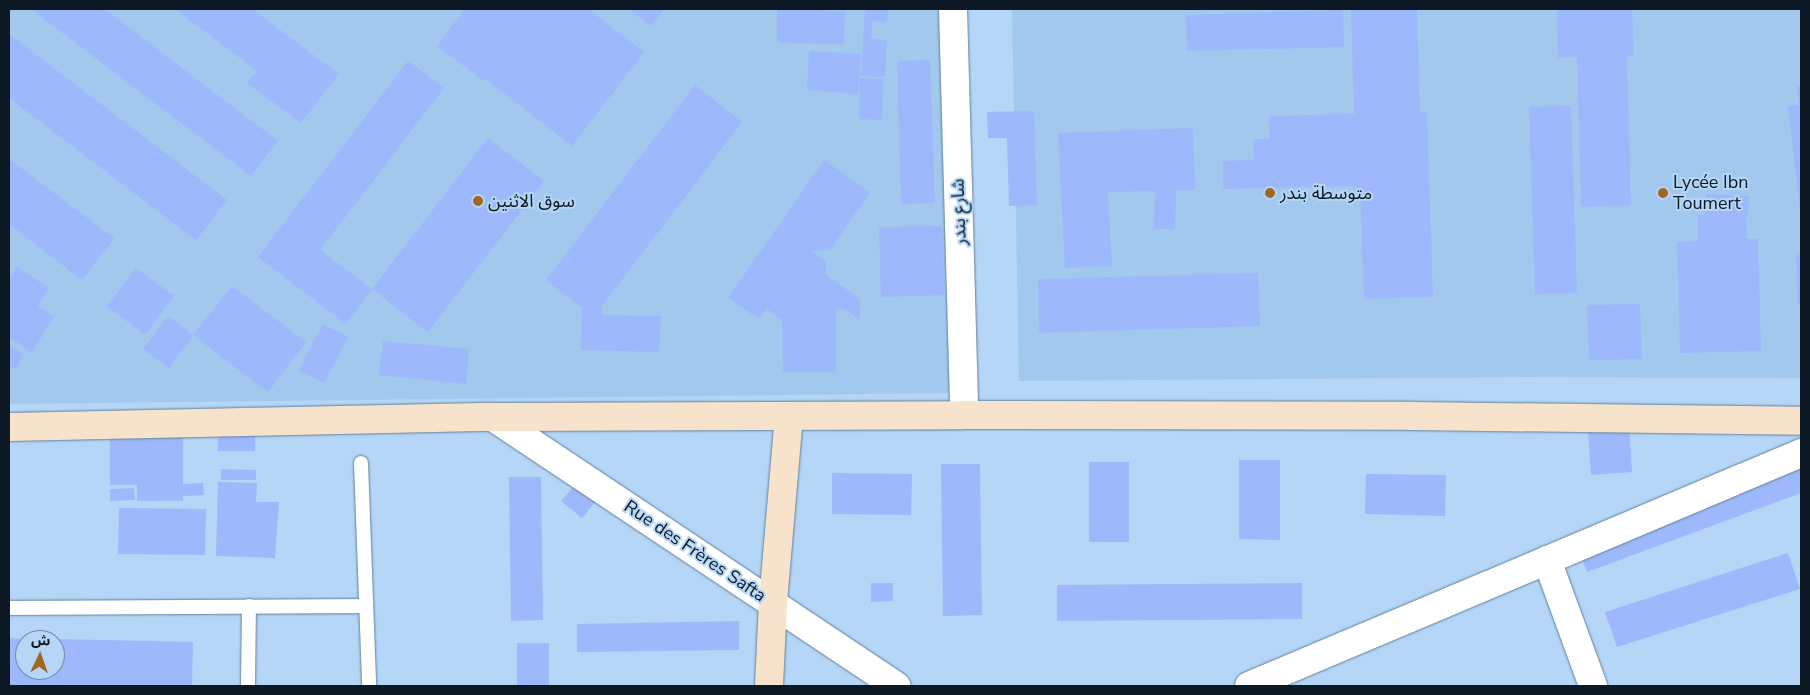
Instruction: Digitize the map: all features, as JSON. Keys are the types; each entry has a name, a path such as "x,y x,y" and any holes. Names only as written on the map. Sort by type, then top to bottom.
{"main road":[{"path":"9,427 493,417 964,415 1412,416 1801,421"},
{"path":"769,686 773,602 789,417"}],"street":[{"name":"شارع بندر","path":"953,9 964,415"},
{"name":"Rue des Frères Safta","path":"493,417 773,602 896,686"},
{"path":"1249,686 1801,453"},
{"path":"1548,560 1592,686"}],"lane":[{"path":"361,463 369,686"},
{"path":"248,686 249,606"},
{"path":"9,608 366,606"}],"shaded area":[{"name":"ﺳﻮق اﻻﺛﻨﻴﻦ","path":"9,9 942,9 951,393 9,404"},
{"name":"متوسطة بندر","path":"1012,9 1801,9 1801,378 1533,377 1019,381"}],"building":[{"path":"31,9 104,9 278,141 251,176"},
{"path":"175,9 252,9 339,74 301,123 247,83 257,71"},
{"path":"465,9 588,9 644,52 572,146 486,79 484,81 437,46"},
{"path":"628,9 664,9 651,26"},
{"path":"777,9 845,11 844,44 777,43"},
{"path":"865,9 888,9 887,22 872,21 871,39 887,40 885,77 861,76"},
{"path":"1351,9 1417,9 1420,112 1427,112 1433,297 1364,299 1360,188 1356,186 1223,189 1223,161 1254,160 1253,139 1270,139 1269,116 1354,114"},
{"path":"1557,9 1632,9 1634,56 1627,56 1631,205 1581,207 1577,57 1558,58"},
{"path":"1343,10 1344,47 1187,51 1186,15"},
{"path":"9,34 227,200 196,240 9,98"},
{"path":"809,51 861,54 858,94 807,90"},
{"path":"930,60 935,203 901,204 897,61"},
{"path":"408,61 444,88 320,250 372,289 346,324 258,257"},
{"path":"860,78 883,79 882,120 859,119"},
{"path":"695,85 742,122 602,306 601,315 661,316 659,352 581,350 582,308 546,280"},
{"path":"1797,86 1801,86 1800,211 1788,106 1799,105"},
{"path":"1571,106 1577,293 1535,294 1529,107"},
{"path":"1034,111 1037,205 1009,206 1007,138 988,138 987,112"},
{"path":"1193,128 1195,190 1176,190 1175,229 1154,229 1155,191 1108,192 1112,266 1065,268 1058,133"},
{"path":"488,138 544,181 428,332 372,289"},
{"path":"9,159 114,238 82,280 9,224"},
{"path":"824,160 870,192 830,250 811,251 826,261 826,275 860,299 860,320 845,309 836,309 836,372 783,372 782,320 767,309 759,319 728,298"},
{"path":"1706,194 1749,196 1748,216 1746,216 1747,239 1758,239 1761,351 1680,353 1677,242 1698,241 1698,215 1705,215"},
{"path":"942,226 944,295 881,297 879,227"},
{"path":"1796,253 1801,253 1801,304 1798,305"},
{"path":"17,267 49,288 38,306 54,317 32,352 9,337 9,280"},
{"path":"136,268 174,296 145,335 107,306"},
{"path":"1258,273 1260,326 1039,333 1038,279"},
{"path":"232,286 306,342 268,392 193,335"},
{"path":"1640,304 1642,359 1589,360 1587,305"},
{"path":"168,316 193,335 169,368 143,349"},
{"path":"323,324 348,337 324,383 299,370"},
{"path":"383,341 469,349 466,384 379,375"},
{"path":"9,346 24,354 16,369 9,366"},
{"path":"183,424 183,484 203,483 204,495 183,496 183,501 137,501 137,485 110,485 110,426"},
{"path":"218,425 255,425 255,451 218,451"},
{"path":"1629,428 1632,472 1591,475 1588,430"},
{"path":"1801,453 1801,493 1587,572 1574,537"},
{"path":"1239,460 1280,460 1280,540 1239,539"},
{"path":"1089,462 1129,462 1129,542 1089,542"},
{"path":"941,464 980,464 982,615 943,616"},
{"path":"221,469 256,470 256,480 221,480"},
{"path":"832,473 912,474 911,515 832,514"},
{"path":"1366,474 1446,475 1445,516 1365,514"},
{"path":"509,477 541,477 543,620 511,621"},
{"path":"218,482 257,483 256,502 279,502 275,558 216,556"},
{"path":"576,484 596,501 582,518 561,501"},
{"path":"134,488 135,500 110,501 110,489"},
{"path":"119,508 206,509 205,555 118,554"},
{"path":"1788,553 1800,589 1617,647 1605,612"},
{"path":"871,583 893,583 893,601 871,602"},
{"path":"1302,583 1302,619 1057,621 1057,585"},
{"path":"739,621 739,650 577,652 577,624"},
{"path":"9,638 15,638 15,680 65,680 65,639 193,642 192,686 9,686"},
{"path":"517,643 549,643 549,686 517,686"}],"place":[{"name":"متوسطة بندر","path":"1270,193"},
{"name":"Lycée Ibn Toumert","path":"1663,193"},
{"name":"ﺳﻮق اﻻﺛﻨﻴﻦ","path":"478,201"}]}
